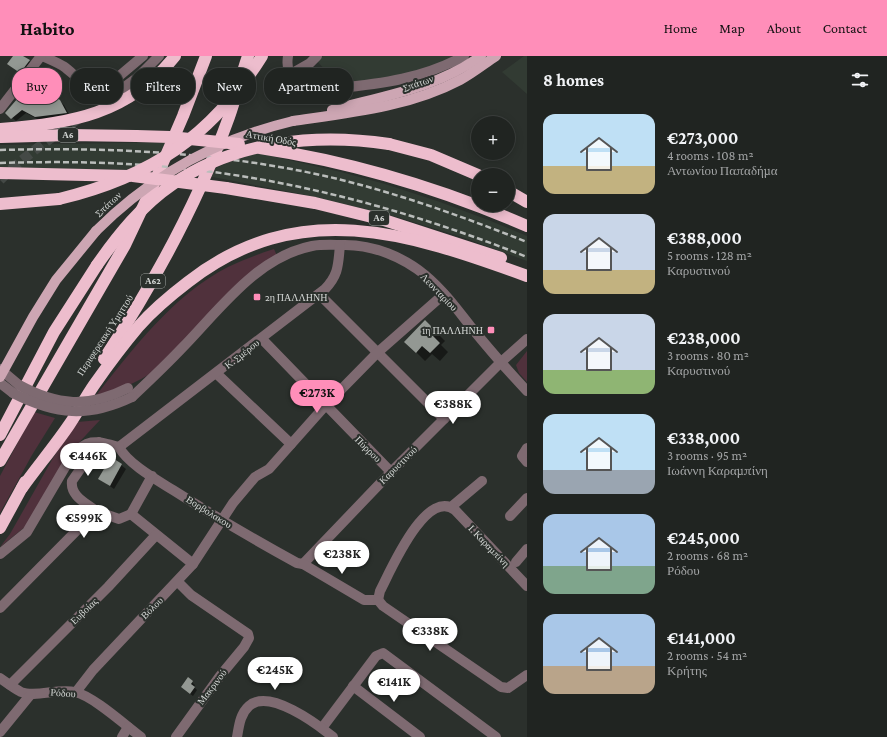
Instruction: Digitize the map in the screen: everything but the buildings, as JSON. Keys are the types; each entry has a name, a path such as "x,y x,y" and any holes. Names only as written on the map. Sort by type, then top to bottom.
{"highway":[{"path":"0,129 70,121 105,110 149,84 175,56"},
{"path":"0,461 125,245 171,145 206,56"},
{"name":"Περιφερειακή Υμηττού","path":"0,528 22,488 63,421 141,303 162,266 213,157 229,116 248,56"},
{"path":"0,204 59,199 86,193 119,181 153,165 182,146 209,123 230,101 262,56"},
{"name":"Αττική Οδός","path":"0,137 69,135 136,136 170,137 239,144 321,159 395,178 461,200 527,226"},
{"path":"0,435 54,332 97,265 129,223 151,201 187,176 225,158 264,146 300,140 348,139 388,144 431,155 471,172"},
{"name":"Α6","path":"0,173 133,176 226,188 315,203 384,220 433,235 527,268"},
{"path":"515,195 527,202"},
{"path":"22,488 69,424 93,386 140,324 163,301 197,275 239,249 289,234 316,230 344,229 374,232 445,248 527,276"}],"main road":[{"name":"Σπάτων","path":"1,373 56,280 96,231 143,189 192,158 248,133 410,90 456,72 481,56"},
{"name":"Σπάτων","path":"293,121 360,112 413,98 460,80 496,56"}],"street":[{"path":"0,109 41,56 63,66 76,78 87,85 100,89 111,83 143,56"},
{"path":"123,88 142,74 159,56"},
{"path":"288,56 289,68"},
{"path":"301,68 318,56"},
{"path":"353,87 371,85 418,75 442,67 464,56"},
{"name":"Λεονταρίου","path":"0,383 16,389 47,408 73,412 100,409 115,405 154,375 235,292 267,266 295,251 311,246 340,245 370,248 402,259 425,275 444,294 500,363 527,391"},
{"name":"Κ. Σμέρου","path":"119,447 217,374 319,294 334,279 337,273 340,245"},
{"path":"319,294 444,419"},
{"name":"Βόλου","path":"76,692 122,638 178,582 193,564 233,503 255,477 267,471 325,406 377,353 444,294"},
{"name":"Πύρρου","path":"262,339 325,406 391,472"},
{"name":"Καρυστινού","path":"305,562 391,472 500,363 527,339"},
{"name":"Λεονταρίου","path":"1,373 16,389"},
{"path":"217,374 291,444"},
{"path":"0,554 27,532 72,457 79,449 87,443 99,442 119,447"},
{"path":"99,442 72,481 71,486 77,497 96,511 119,519 131,514 152,476"},
{"name":"Βορβολακου","path":"119,447 122,453 152,476 221,521 297,563 305,562 364,600 378,600"},
{"path":"527,448 522,456 527,462"},
{"path":"482,481 451,507 442,505 436,507 412,531 380,591 378,600 383,606 501,687 508,688 527,675"},
{"path":"510,516 527,498"},
{"name":"Ι. Καραμπίνη","path":"451,507 527,586"},
{"path":"0,608 96,511"},
{"path":"131,514 193,564"},
{"name":"Ευβοίας","path":"10,684 108,587 156,535"},
{"path":"516,562 527,549"},
{"name":"Μακρινού","path":"176,737 220,676 244,647 249,638 248,634 192,596 178,582"},
{"path":"322,728 380,653 387,654 496,737"},
{"path":"0,678 21,692 31,694 0,732"},
{"path":"353,686 420,737"},
{"name":"Ρόδου","path":"31,694 55,690 76,692 103,706 141,737"},
{"path":"236,737 241,717 245,710 257,701 269,701 283,705 322,728 333,737"},
{"path":"122,737 128,727"}],"shaded area":[{"path":"323,56 460,56 403,77 353,82 353,68 323,68 317,61"},
{"path":"524,56 527,56 527,94 502,72"},
{"path":"178,142 132,170 0,168 0,145"},
{"path":"258,153 341,172 385,184 491,221 527,236 527,261 465,238 397,217 301,194 202,175 229,162"},
{"path":"274,249 278,258 156,370 126,386 94,398 123,361 155,325 171,308 189,293 228,267"},
{"path":"527,351 527,382 519,373 516,365"},
{"path":"34,412 55,418 32,455 0,513 0,476"},
{"path":"100,420 72,450 26,526 0,547 10,534 53,458 77,422"}],"tunnel":[{"path":"0,180 28,156 78,119"}],"railway":[{"path":"0,150 82,149 163,153 204,156 285,168 377,189 453,214 527,242"},
{"path":"0,163 74,162 148,165 197,170 281,183 323,192 406,214 527,257"}],"place":[{"name":"2η ΠΑΛΛΗΝΗ","path":"257,297"},
{"name":"1η ΠΑΛΛΗΝΗ","path":"491,330"}]}
